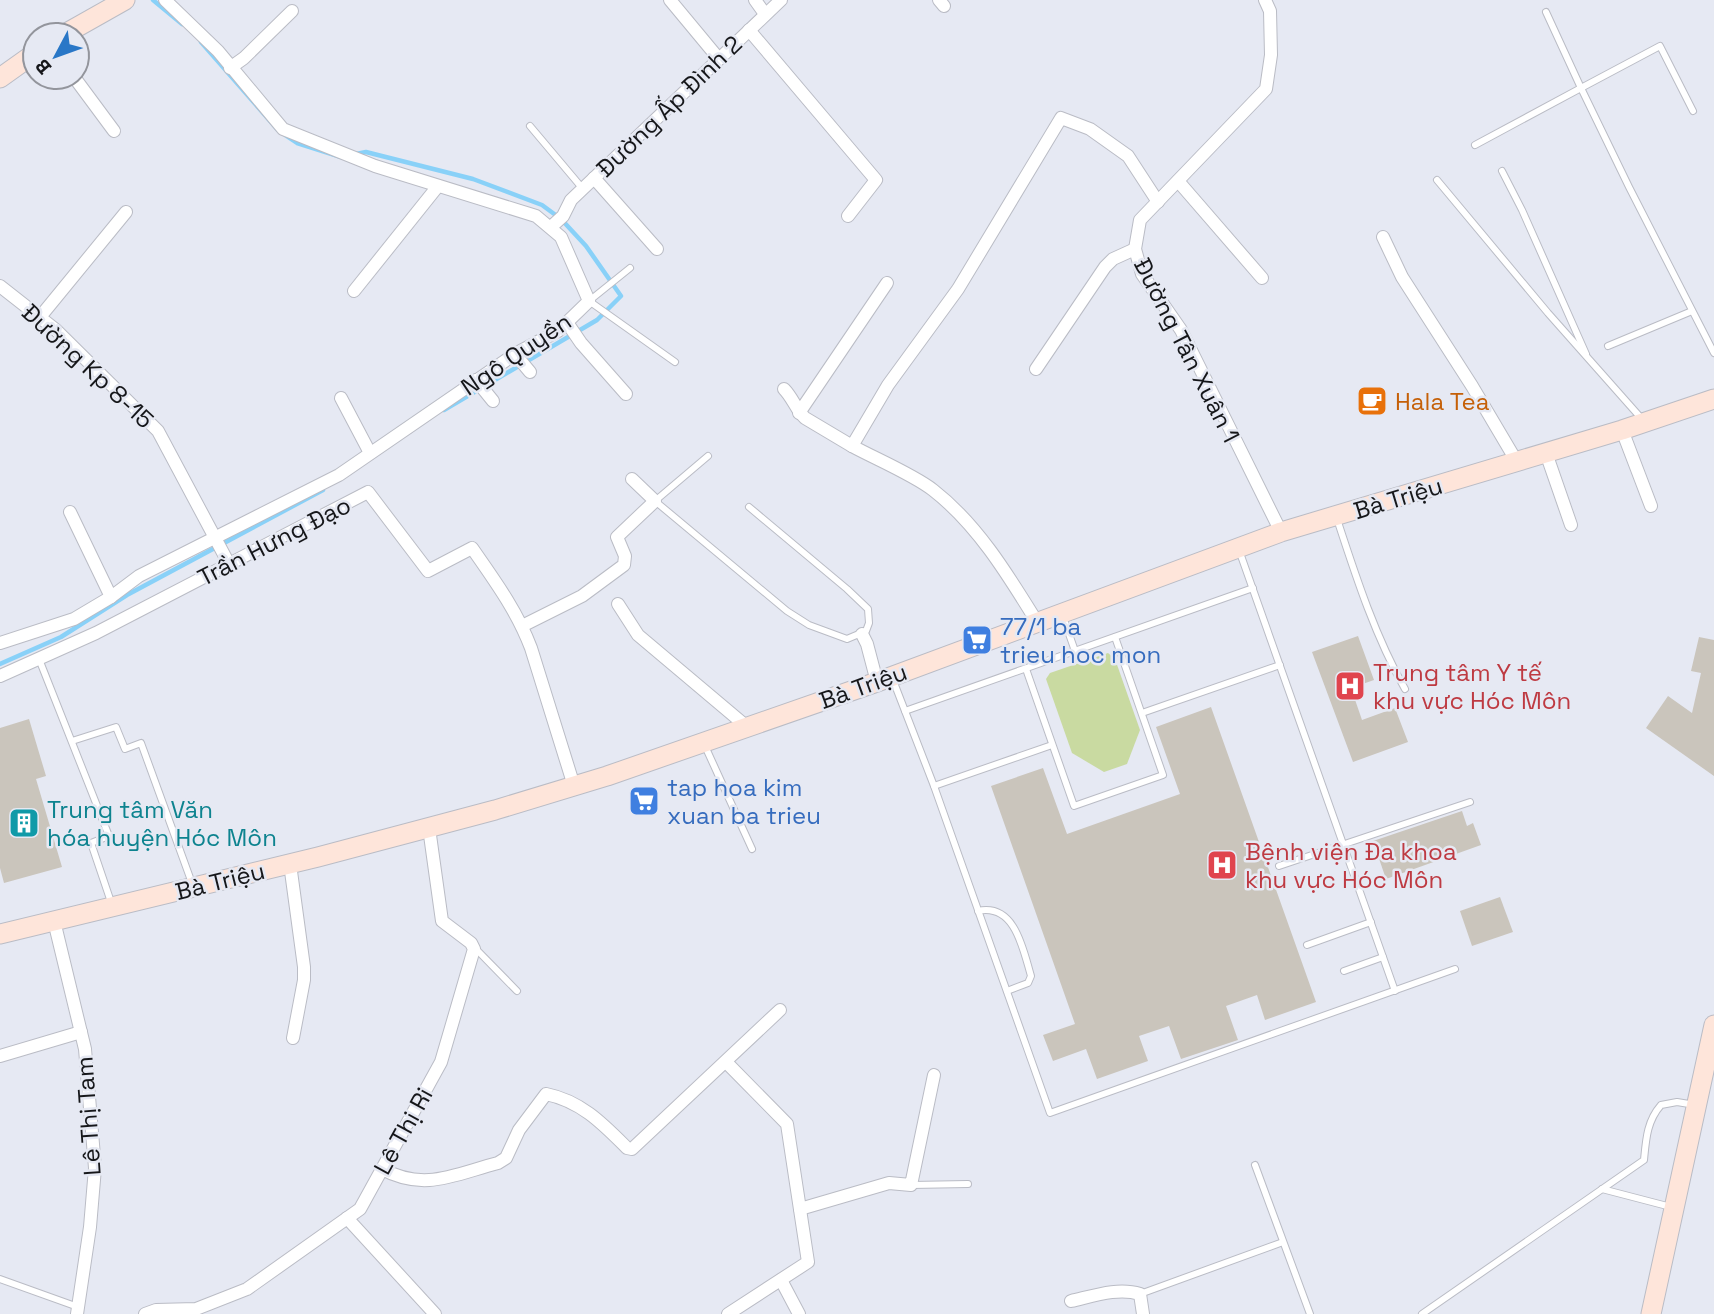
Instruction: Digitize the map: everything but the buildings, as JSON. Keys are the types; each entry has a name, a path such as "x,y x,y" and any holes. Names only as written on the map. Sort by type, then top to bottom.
{"street":[{"path":"87,21 124,0"},
{"path":"165,0 218,51 236,64 283,129 375,166 557,221"},
{"path":"670,0 719,59"},
{"path":"755,0 765,14"},
{"name":"Đường Ấp Đình 2","path":"557,221 571,200 781,0"},
{"name":"Đường Tân Xuân 1","path":"1265,0 1270,11 1271,55 1266,89 1140,220 1135,249 1142,274 1181,330 1281,532"},
{"path":"236,64 292,12"},
{"path":"749,30 876,180 848,216"},
{"path":"0,78 21,63"},
{"path":"84,91 114,131"},
{"path":"852,446 888,385 958,289 1061,117 1090,129 1128,156 1158,202"},
{"path":"594,178 657,249"},
{"path":"1178,181 1262,278"},
{"path":"354,291 438,186"},
{"path":"40,317 126,212"},
{"name":"Ngô Quyền","path":"0,643 74,619 139,576 339,475 516,356 569,326 590,302 561,237 557,221"},
{"path":"1383,237 1402,277 1517,462"},
{"path":"1036,369 1105,267 1113,259 1135,249"},
{"path":"799,413 887,283"},
{"name":"Đường Kp 8-15","path":"0,286 55,330 158,431 229,564"},
{"path":"569,326 626,394"},
{"path":"516,356 530,372"},
{"path":"477,382 491,399"},
{"path":"784,389 799,413 852,446 933,489 967,523 1007,572 1037,622"},
{"path":"341,398 370,453"},
{"name":"Bà Triệu","path":"0,934 290,864 574,786 884,679 1281,532 1622,430 1714,399"},
{"path":"1622,430 1651,506"},
{"path":"1546,453 1572,525"},
{"path":"523,626 582,596 621,568 625,556 617,537 655,501 632,479"},
{"name":"Trần Hưng Đạo","path":"0,676 96,633 368,492 428,571 472,548 505,594 523,626 574,786"},
{"path":"70,512 111,597"},
{"path":"618,604 638,635 746,726"},
{"path":"862,634 884,679"},
{"path":"429,828 442,921 473,946"},
{"path":"290,864 304,967 293,1038"},
{"name":"Lê Thị Tam","path":"54,921 85,1049 95,1168 78,1311"},
{"name":"Lê Thị Ri","path":"145,1314 156,1310 197,1309 247,1289 360,1209 441,1062 473,946"},
{"path":"382,1170 403,1179 426,1182 502,1161 510,1151 519,1130 547,1094 564,1098 590,1112 627,1148 632,1149 780,1010"},
{"path":"1651,1314 1714,1025"},
{"path":"0,1056 81,1032"},
{"path":"726,1062 787,1125 808,1262 728,1314"},
{"path":"800,1209 889,1183 911,1185 934,1075"},
{"path":"347,1218 435,1314"},
{"path":"781,1280 799,1314"},
{"path":"1071,1301 1114,1292 1140,1294 1143,1314"}],"lane":[{"path":"1546,12 1581,88 1714,353"},
{"path":"1475,145 1660,46 1693,111"},
{"path":"530,126 583,189"},
{"path":"1502,171 1522,209 1588,359"},
{"path":"1437,180 1588,359 1645,422"},
{"path":"630,268 590,302 674,362"},
{"path":"1608,346 1692,311"},
{"path":"708,456 655,501 778,604 809,625 847,639 868,629 868,609 749,507"},
{"path":"1336,517 1356,578 1384,648 1405,689"},
{"path":"1239,548 1395,991"},
{"path":"905,711 1253,588"},
{"path":"1061,613 1074,651"},
{"path":"1026,669 1074,806 1163,775 1115,637"},
{"path":"39,659 109,836 91,844 113,907"},
{"path":"1142,713 1280,665"},
{"path":"884,679 905,711 1050,1113 1455,969"},
{"path":"72,741 116,727 125,748 141,743 193,888"},
{"path":"703,741 752,849"},
{"path":"933,786 1052,745"},
{"path":"1279,866 1470,802"},
{"path":"978,911 985,909 1000,912 1007,916 1015,929 1031,976 1028,983 1007,991"},
{"path":"1307,944 1371,922"},
{"path":"473,946 517,991"},
{"path":"1344,971 1383,957"},
{"path":"1422,1314 1644,1160 1646,1133 1654,1113 1661,1105 1677,1102 1696,1106"},
{"path":"1255,1165 1310,1314"},
{"path":"911,1185 968,1184"},
{"path":"1602,1189 1674,1208"},
{"path":"1140,1294 1283,1242"},
{"path":"0,1279 78,1311"}],"green space":[{"path":"1108,653 1115,659 1140,730 1127,764 1104,772 1072,753 1046,679 1050,673"}],"waterway":[{"path":"153,0 182,24"},
{"path":"201,42 278,130"},
{"path":"285,135 297,143 341,157"},
{"path":"356,154 366,152 473,179 542,205 561,219 586,246 621,296 597,320 444,410"},
{"path":"0,664 61,637 127,595 323,490"}],"place":[{"name":"Hala Tea","path":"1372,401"},
{"name":"77/1 ba trieu hoc mon","path":"977,640"},
{"name":"Trung tâm Y tế khu vực Hóc Môn","path":"1350,686"},
{"name":"tap hoa kim xuan ba trieu","path":"644,801"},
{"name":"Trung tâm Văn hóa huyện Hóc Môn","path":"24,823"},
{"name":"Bệnh viện Đa khoa khu vực Hóc Môn","path":"1222,865"}]}
